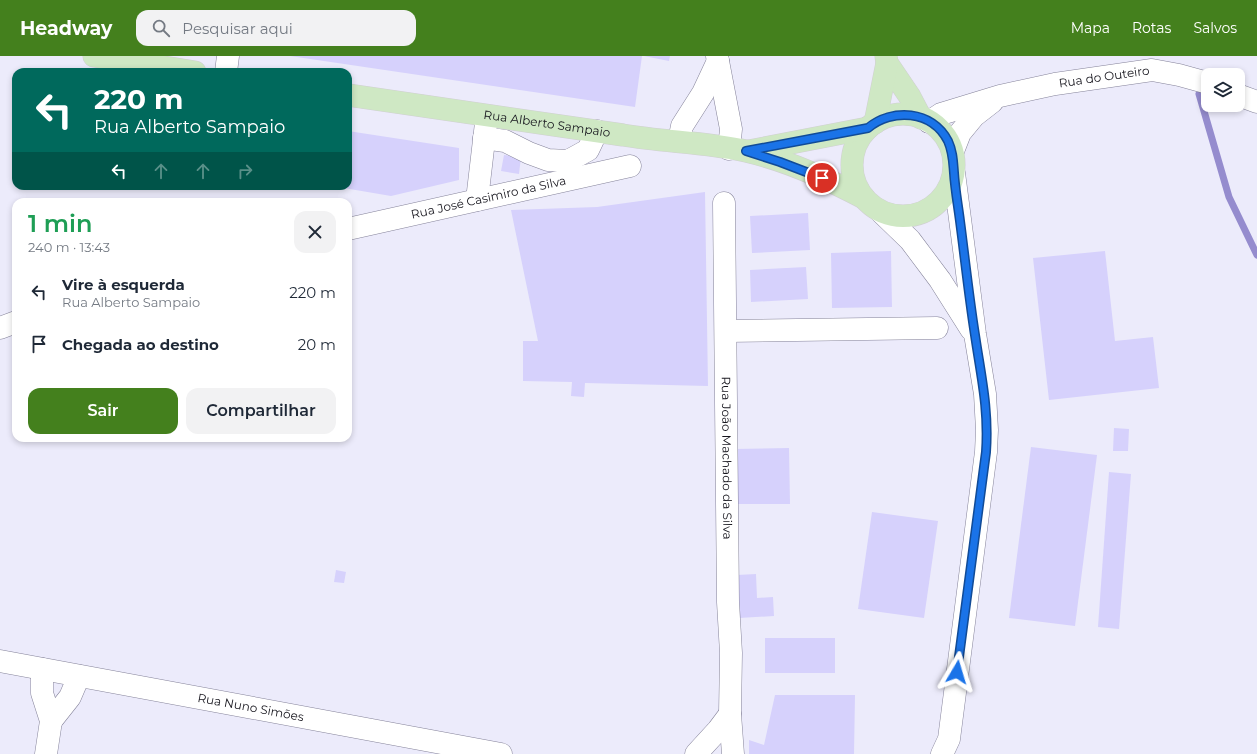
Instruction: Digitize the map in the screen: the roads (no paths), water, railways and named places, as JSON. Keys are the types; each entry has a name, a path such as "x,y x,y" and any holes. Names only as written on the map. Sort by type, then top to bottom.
{"main road":[{"path":"94,56 170,68"},
{"path":"886,60 925,120"},
{"path":"871,126 886,60"},
{"name":"Rua Alberto Sampaio","path":"352,96 487,116 738,150 780,162 836,184 864,198"},
{"name":"Rua Alberto Sampaio","path":"910,114 925,120 939,129 947,139 953,162 949,188 940,201 928,210 913,216 897,216 881,212 864,198 856,185 852,170 853,155 858,140 871,126 885,118 910,114"},
{"name":"Rua Alberto Sampaio","path":"738,150 871,126"}],"street":[{"path":"226,68 228,56"},
{"path":"679,141 682,126 703,93 718,58"},
{"path":"718,58 731,129 738,150"},
{"name":"Rua do Outeiro","path":"925,120 1000,96 1054,84 1152,70 1201,81"},
{"name":"Rua do Outeiro","path":"953,162 960,133 974,116 1000,96"},
{"path":"1245,98 1257,102"},
{"path":"476,200 487,116"},
{"path":"484,138 505,141 529,153 548,160 568,162 588,150 597,131"},
{"name":"Rua Alberto Sampaio","path":"948,749 985,460 987,430 985,394 975,334 953,162"},
{"name":"Rua José Casimiro da Silva","path":"352,228 630,166"},
{"name":"Rua João Machado da Silva","path":"724,202 728,602 731,660 730,714 733,754"},
{"name":"Rua Alberto Sampaio","path":"881,212 910,240 940,280 975,334"},
{"path":"0,328 12,324"},
{"path":"726,331 937,328"},
{"name":"Rua Nuno Simões","path":"0,660 501,754"},
{"path":"42,669 42,692 51,721 46,754"},
{"path":"51,721 70,697 79,676"},
{"path":"696,754 718,730 730,714"}],"waterway":[{"path":"1199,94 1229,197 1257,255"}]}
